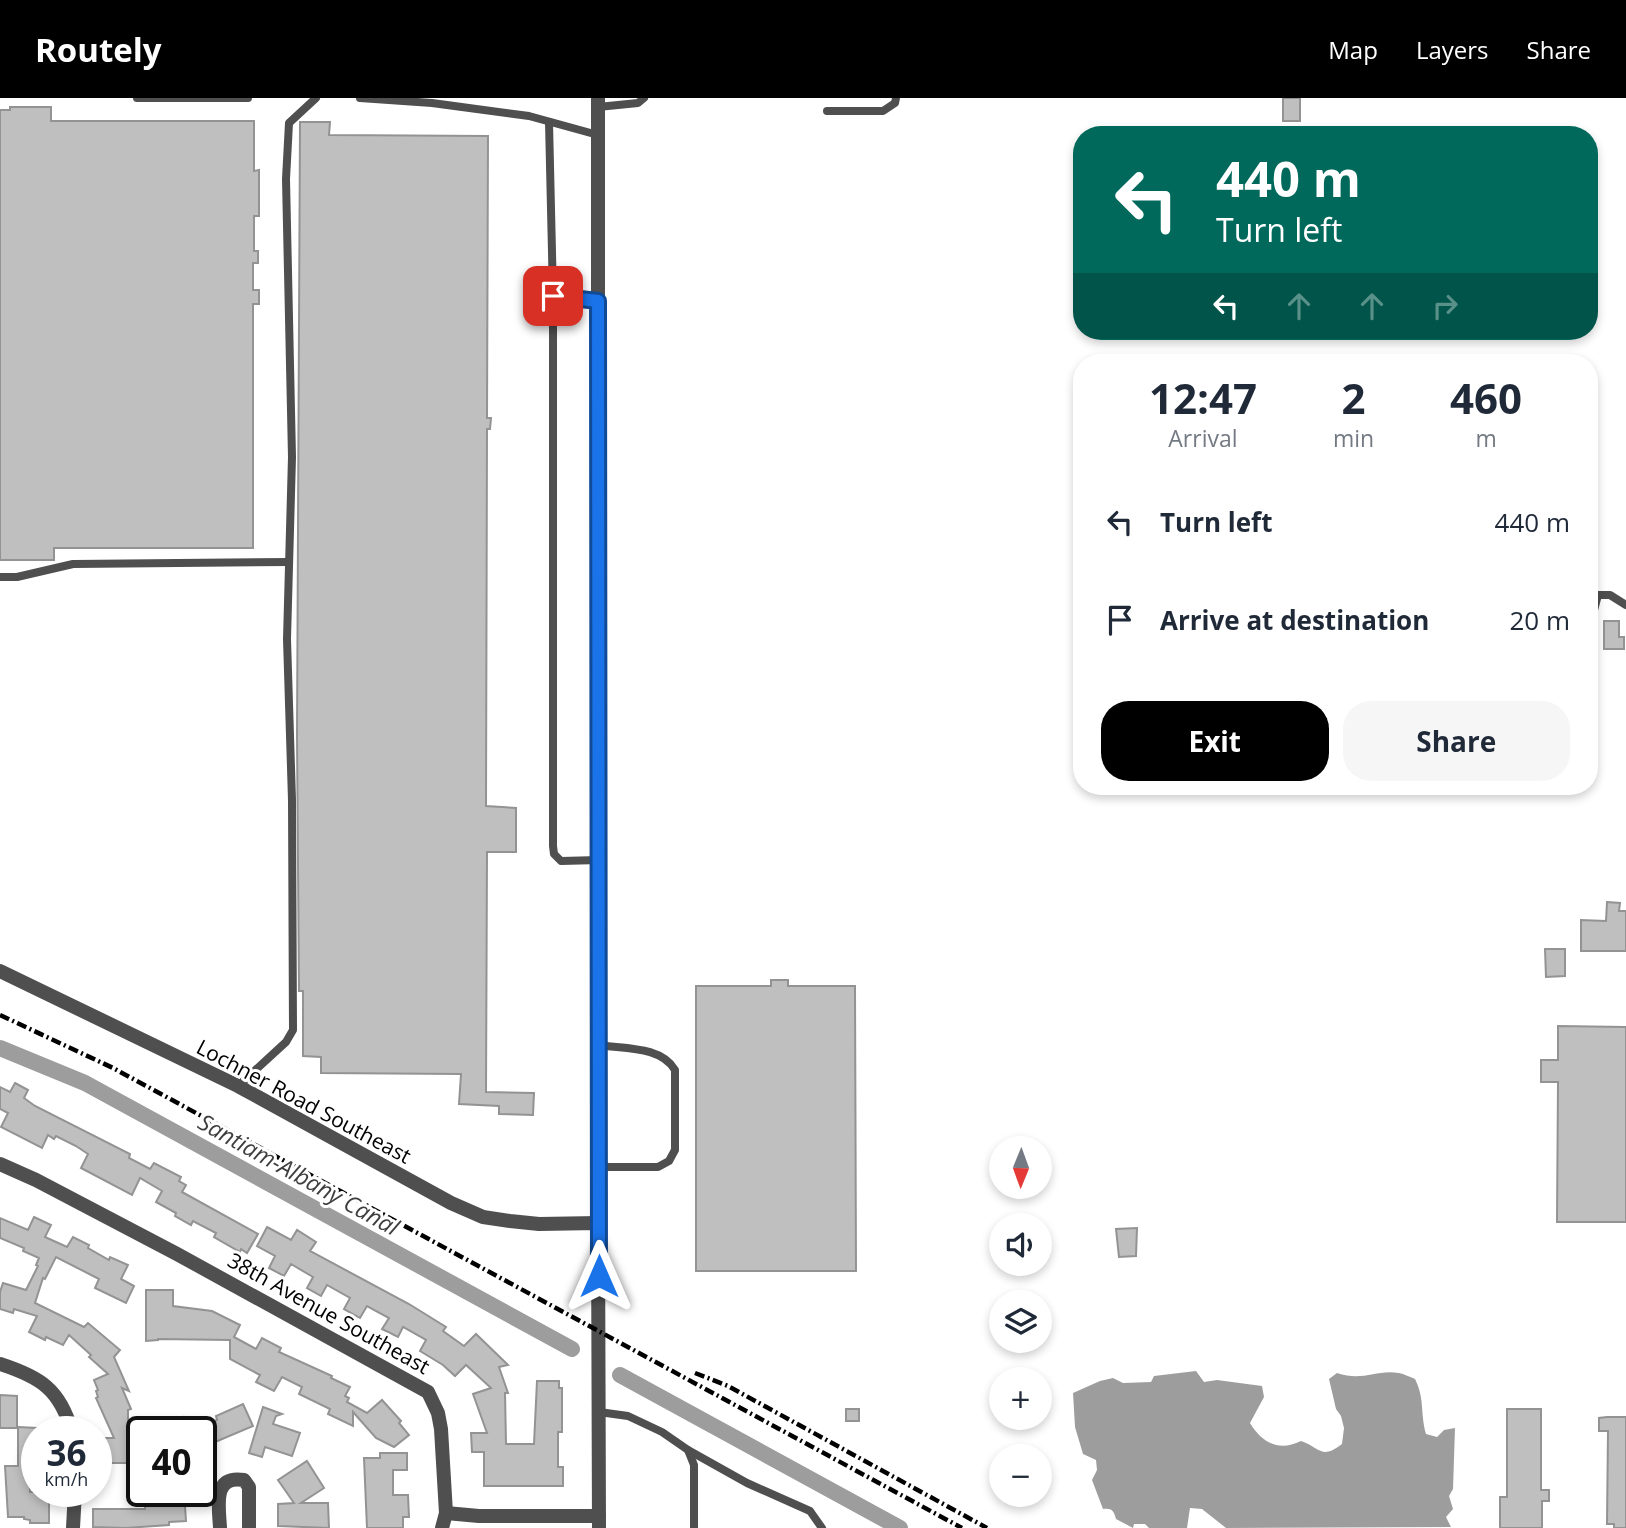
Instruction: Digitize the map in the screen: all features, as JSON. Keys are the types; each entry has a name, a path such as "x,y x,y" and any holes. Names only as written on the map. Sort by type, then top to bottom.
{"street":[{"path":"598,103 599,1522"},
{"name":"Lochner Road Southeast","path":"0,971 238,1086 439,1197 483,1217 539,1224 598,1223"},
{"name":"38th Avenue Southeast","path":"0,1164 165,1248 428,1392 438,1413 444,1521 479,1516 599,1522"},
{"path":"0,1364 46,1384 67,1416"},
{"path":"220,1528 221,1488 226,1481 234,1478 244,1480 249,1487 249,1528"},
{"path":"73,1528 74,1507"}],"lane":[{"path":"137,98 248,98"},
{"path":"238,1086 286,1042 293,1030 292,800 287,639 292,457 286,179 289,123 316,98"},
{"path":"360,98 432,103 529,116 598,135"},
{"path":"598,103 638,103 644,98"},
{"path":"827,111 883,111 895,103 896,98"},
{"path":"549,122 553,296 553,846 554,854 561,861 599,860"},
{"path":"553,296 598,301"},
{"path":"0,577 17,577 73,564 289,562"},
{"path":"1598,594 1610,595 1626,605"},
{"path":"599,1045 660,1054 675,1070 675,1150 669,1161 658,1167 599,1167"},
{"path":"599,1412 628,1416 662,1432 747,1483 810,1511 822,1528"},
{"path":"688,1450 695,1465 694,1528"}],"shaded area":[{"path":"1196,1371 1204,1382 1217,1380 1262,1386 1264,1397 1250,1423 1260,1436 1272,1444 1285,1446 1301,1441 1325,1452 1342,1444 1344,1428 1329,1379 1337,1373 1354,1376 1391,1372 1415,1379 1420,1393 1426,1434 1437,1437 1444,1430 1455,1428 1453,1489 1449,1496 1453,1509 1446,1517 1451,1527 1226,1528 1202,1509 1190,1508 1187,1528 1149,1528 1145,1524 1134,1524 1133,1528 1116,1519 1112,1511 1103,1509 1092,1480 1097,1470 1096,1460 1083,1454 1075,1427 1073,1393 1113,1378 1123,1383 1151,1382 1154,1376"}],"building":[{"path":"1283,98 1300,98 1300,121 1283,121"},
{"path":"10,107 51,107 51,121 254,121 254,171 259,170 259,216 254,216 254,251 258,251 258,263 253,263 253,290 259,290 259,304 253,304 253,548 54,548 54,560 0,560 0,110 10,110"},
{"path":"300,122 330,122 329,135 488,136 487,418 491,418 490,429 487,429 486,806 516,808 516,852 487,852 486,1092 534,1093 533,1115 499,1114 499,1106 459,1104 461,1074 321,1073 321,1057 303,1056 303,991 299,991 297,735"},
{"path":"1604,621 1619,621 1619,637 1624,637 1624,649 1604,649"},
{"path":"1607,902 1620,903 1619,911 1626,911 1626,951 1581,951 1581,920 1606,921"},
{"path":"1545,949 1565,949 1565,976 1546,977"},
{"path":"771,980 788,980 788,986 855,986 856,1271 696,1271 696,986 771,986"},
{"path":"1558,1026 1626,1027 1626,1222 1557,1222 1558,1082 1541,1082 1541,1060 1558,1060"},
{"path":"15,1083 28,1090 24,1098 35,1106 130,1154 129,1158 150,1169 154,1163 181,1177 179,1181 186,1185 182,1192 258,1234 247,1253 241,1249 240,1252 214,1237 216,1233 193,1221 191,1225 175,1216 176,1213 156,1202 162,1191 140,1178 132,1195 81,1168 88,1154 76,1146 48,1135 42,1148 1,1127 8,1113 0,1109 0,1087 10,1092"},
{"path":"34,1217 51,1225 45,1237 67,1247 73,1237 109,1260 110,1257 128,1265 121,1279 134,1286 126,1303 95,1288 99,1279 56,1257 45,1279 43,1278 35,1303 84,1327 88,1323 120,1350 114,1357 129,1391 122,1388 131,1409 126,1416 126,1463 112,1463 112,1416 104,1416 96,1398 98,1390 94,1380 108,1374 69,1335 63,1345 46,1337 45,1340 29,1332 37,1316 14,1309 13,1313 0,1309 3,1283 26,1290 39,1258 0,1238 0,1218 28,1230"},
{"path":"267,1227 291,1240 297,1230 316,1242 310,1251 409,1304 446,1327 443,1331 464,1346 476,1334 508,1365 499,1367 508,1393 505,1393 506,1444 534,1444 537,1381 559,1381 559,1388 562,1388 562,1432 558,1432 558,1467 563,1467 563,1486 484,1486 484,1452 472,1452 471,1433 487,1433 473,1394 491,1388 466,1365 455,1376 420,1351 426,1340 403,1327 398,1337 382,1329 389,1318 367,1306 360,1318 344,1309 350,1298 327,1285 321,1296 307,1288 313,1277 291,1264 284,1276 269,1268 275,1256 257,1246"},
{"path":"1137,1228 1136,1256 1119,1257 1116,1229"},
{"path":"146,1290 173,1290 173,1306 212,1311 240,1325 234,1337 256,1349 262,1338 281,1348 279,1352 332,1376 331,1378 350,1387 345,1396 349,1398 347,1402 367,1413 382,1400 401,1421 399,1423 409,1435 394,1447 376,1438 353,1412 353,1426 328,1414 330,1409 299,1394 302,1387 282,1377 274,1391 256,1382 260,1375 230,1359 230,1340 146,1341"},
{"path":"0,1395 17,1396 17,1428 0,1428"},
{"path":"243,1404 253,1426 217,1441 216,1416"},
{"path":"263,1407 282,1414 276,1416 273,1424 300,1433 292,1456 265,1447 262,1457 249,1453"},
{"path":"846,1409 859,1409 859,1421 846,1421"},
{"path":"1507,1409 1541,1409 1541,1490 1549,1490 1549,1501 1542,1501 1542,1528 1500,1528 1500,1497 1507,1497"},
{"path":"1626,1417 1626,1528 1614,1528 1614,1524 1607,1524 1608,1431 1599,1431 1599,1418"},
{"path":"18,1427 21,1427 21,1507 49,1507 49,1523 30,1523 30,1520 24,1517 8,1517 5,1466 18,1466"},
{"path":"380,1453 407,1453 407,1470 393,1470 393,1495 408,1495 409,1517 403,1517 403,1528 367,1528 364,1458 380,1458"},
{"path":"307,1461 324,1488 301,1503 328,1503 329,1528 278,1526 278,1504 294,1503 278,1480"},
{"path":"185,1507 186,1521 126,1528 93,1527 93,1509"}],"waterway":[{"name":"Santiam-Albany Canal","path":"0,1048 85,1083 572,1349"},
{"name":"Santiam-Albany Canal","path":"620,1375 900,1528"}],"railway":[{"path":"0,1015 113,1068 962,1528"},
{"path":"695,1373 728,1386 987,1528"}],"route":[{"path":"553,296 598,301 599,1276"}]}
